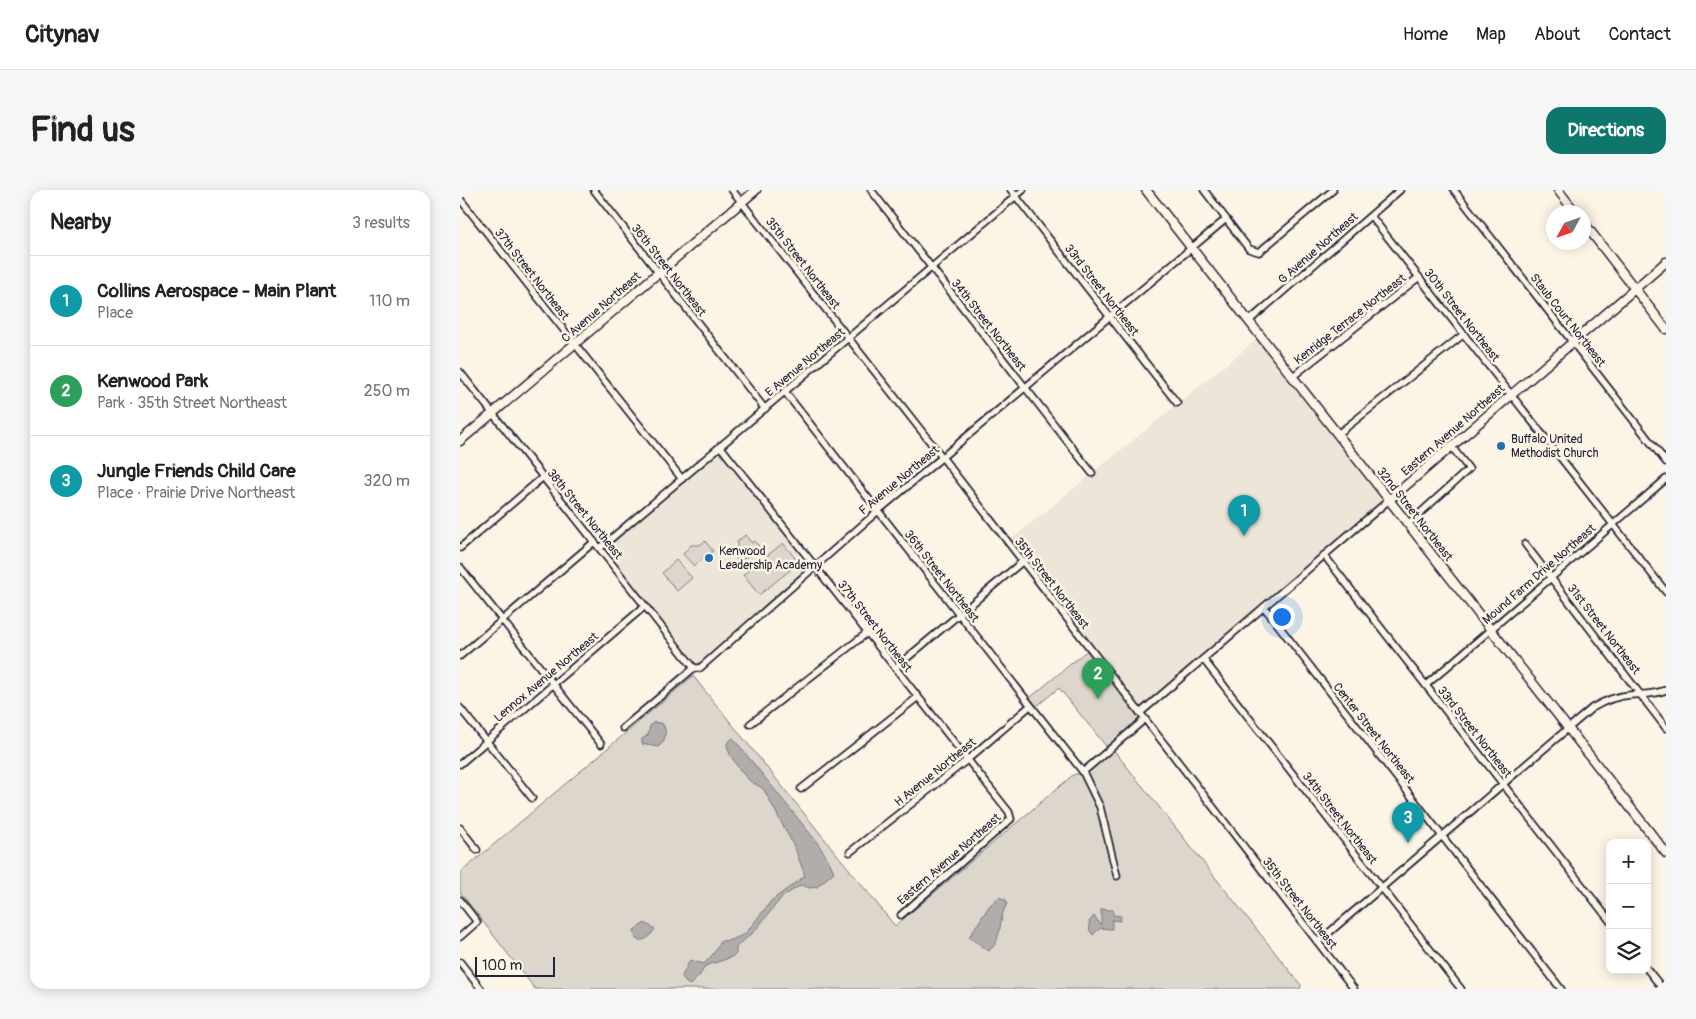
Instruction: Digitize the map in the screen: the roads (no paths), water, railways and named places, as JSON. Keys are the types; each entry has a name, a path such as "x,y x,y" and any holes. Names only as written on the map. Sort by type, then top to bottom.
{"main road":[{"name":"C Avenue Northeast","path":"460,441 756,190"},
{"name":"32nd Street Northeast","path":"1146,190 1666,853"},
{"path":"1558,190 1570,205"},
{"path":"1591,232 1666,329"},
{"name":"Eastern Avenue Northeast","path":"1389,500 1666,262"}],"street":[{"name":"36th Street Northeast","path":"594,190 765,409"},
{"name":"35th Street Northeast","path":"732,190 1023,561 1354,989"},
{"name":"34th Street Northeast","path":"871,190 1092,473"},
{"name":"33rd Street Northeast","path":"1011,190 1177,403"},
{"name":"E Avenue Northeast","path":"600,548 1023,190"},
{"path":"1204,190 1249,249 1254,252 1263,250 1333,190"},
{"name":"G Avenue Northeast","path":"1248,321 1400,190"},
{"name":"Staub Court Northeast","path":"1454,190 1666,462"},
{"name":"37th Street Northeast","path":"460,199 682,479"},
{"name":"30th Street Northeast","path":"1371,216 1666,592"},
{"name":"F Avenue Northeast","path":"622,728 694,668 700,668 878,511 1226,219"},
{"name":"Kenridge Terrace Northeast","path":"1292,377 1419,277"},
{"path":"1338,434 1464,334"},
{"name":"38th Street Northeast","path":"460,372 694,668"},
{"name":"36th Street Northeast","path":"785,392 1083,772 1100,807 1117,876"},
{"name":"37th Street Northeast","path":"720,446 1009,812 1011,820"},
{"path":"1408,524 1469,469 1451,446"},
{"path":"460,548 543,477"},
{"name":"Mound Farm Drive Northeast","path":"1426,685 1666,479"},
{"name":"Eastern Avenue Northeast","path":"1140,713 1389,500"},
{"path":"460,656 594,542"},
{"name":"31st Street Northeast","path":"1524,544 1666,728"},
{"name":"33rd Street Northeast","path":"1324,555 1606,916"},
{"path":"896,668 1023,561"},
{"path":"460,567 601,744"},
{"name":"Lennox Avenue Northeast","path":"460,764 645,606"},
{"name":"Center Street Northeast","path":"1264,607 1561,989"},
{"path":"750,724 867,633"},
{"name":"34th Street Northeast","path":"1203,659 1461,989"},
{"path":"1318,942 1502,784 1602,702 1619,696 1642,695 1666,690"},
{"path":"801,789 918,697"},
{"name":"H Avenue Northeast","path":"850,852 967,760 1030,706"},
{"path":"460,708 532,798"},
{"path":"1083,772 1145,719"},
{"name":"Eastern Avenue Northeast","path":"901,916 1011,820"},
{"path":"460,828 477,850"},
{"path":"460,900 477,922 460,937"},
{"path":"460,962 481,989"},
{"path":"1651,974 1663,989"}],"place":[{"name":"Buffalo United Methodist Church","path":"1501,446"},
{"name":"Collins Aerospace - Main Plant","path":"1244,536"},
{"name":"Kenwood Leadership Academy","path":"709,558"},
{"name":"Kenwood Park","path":"1098,699"},
{"name":"Jungle Friends Child Care","path":"1408,843"}]}
